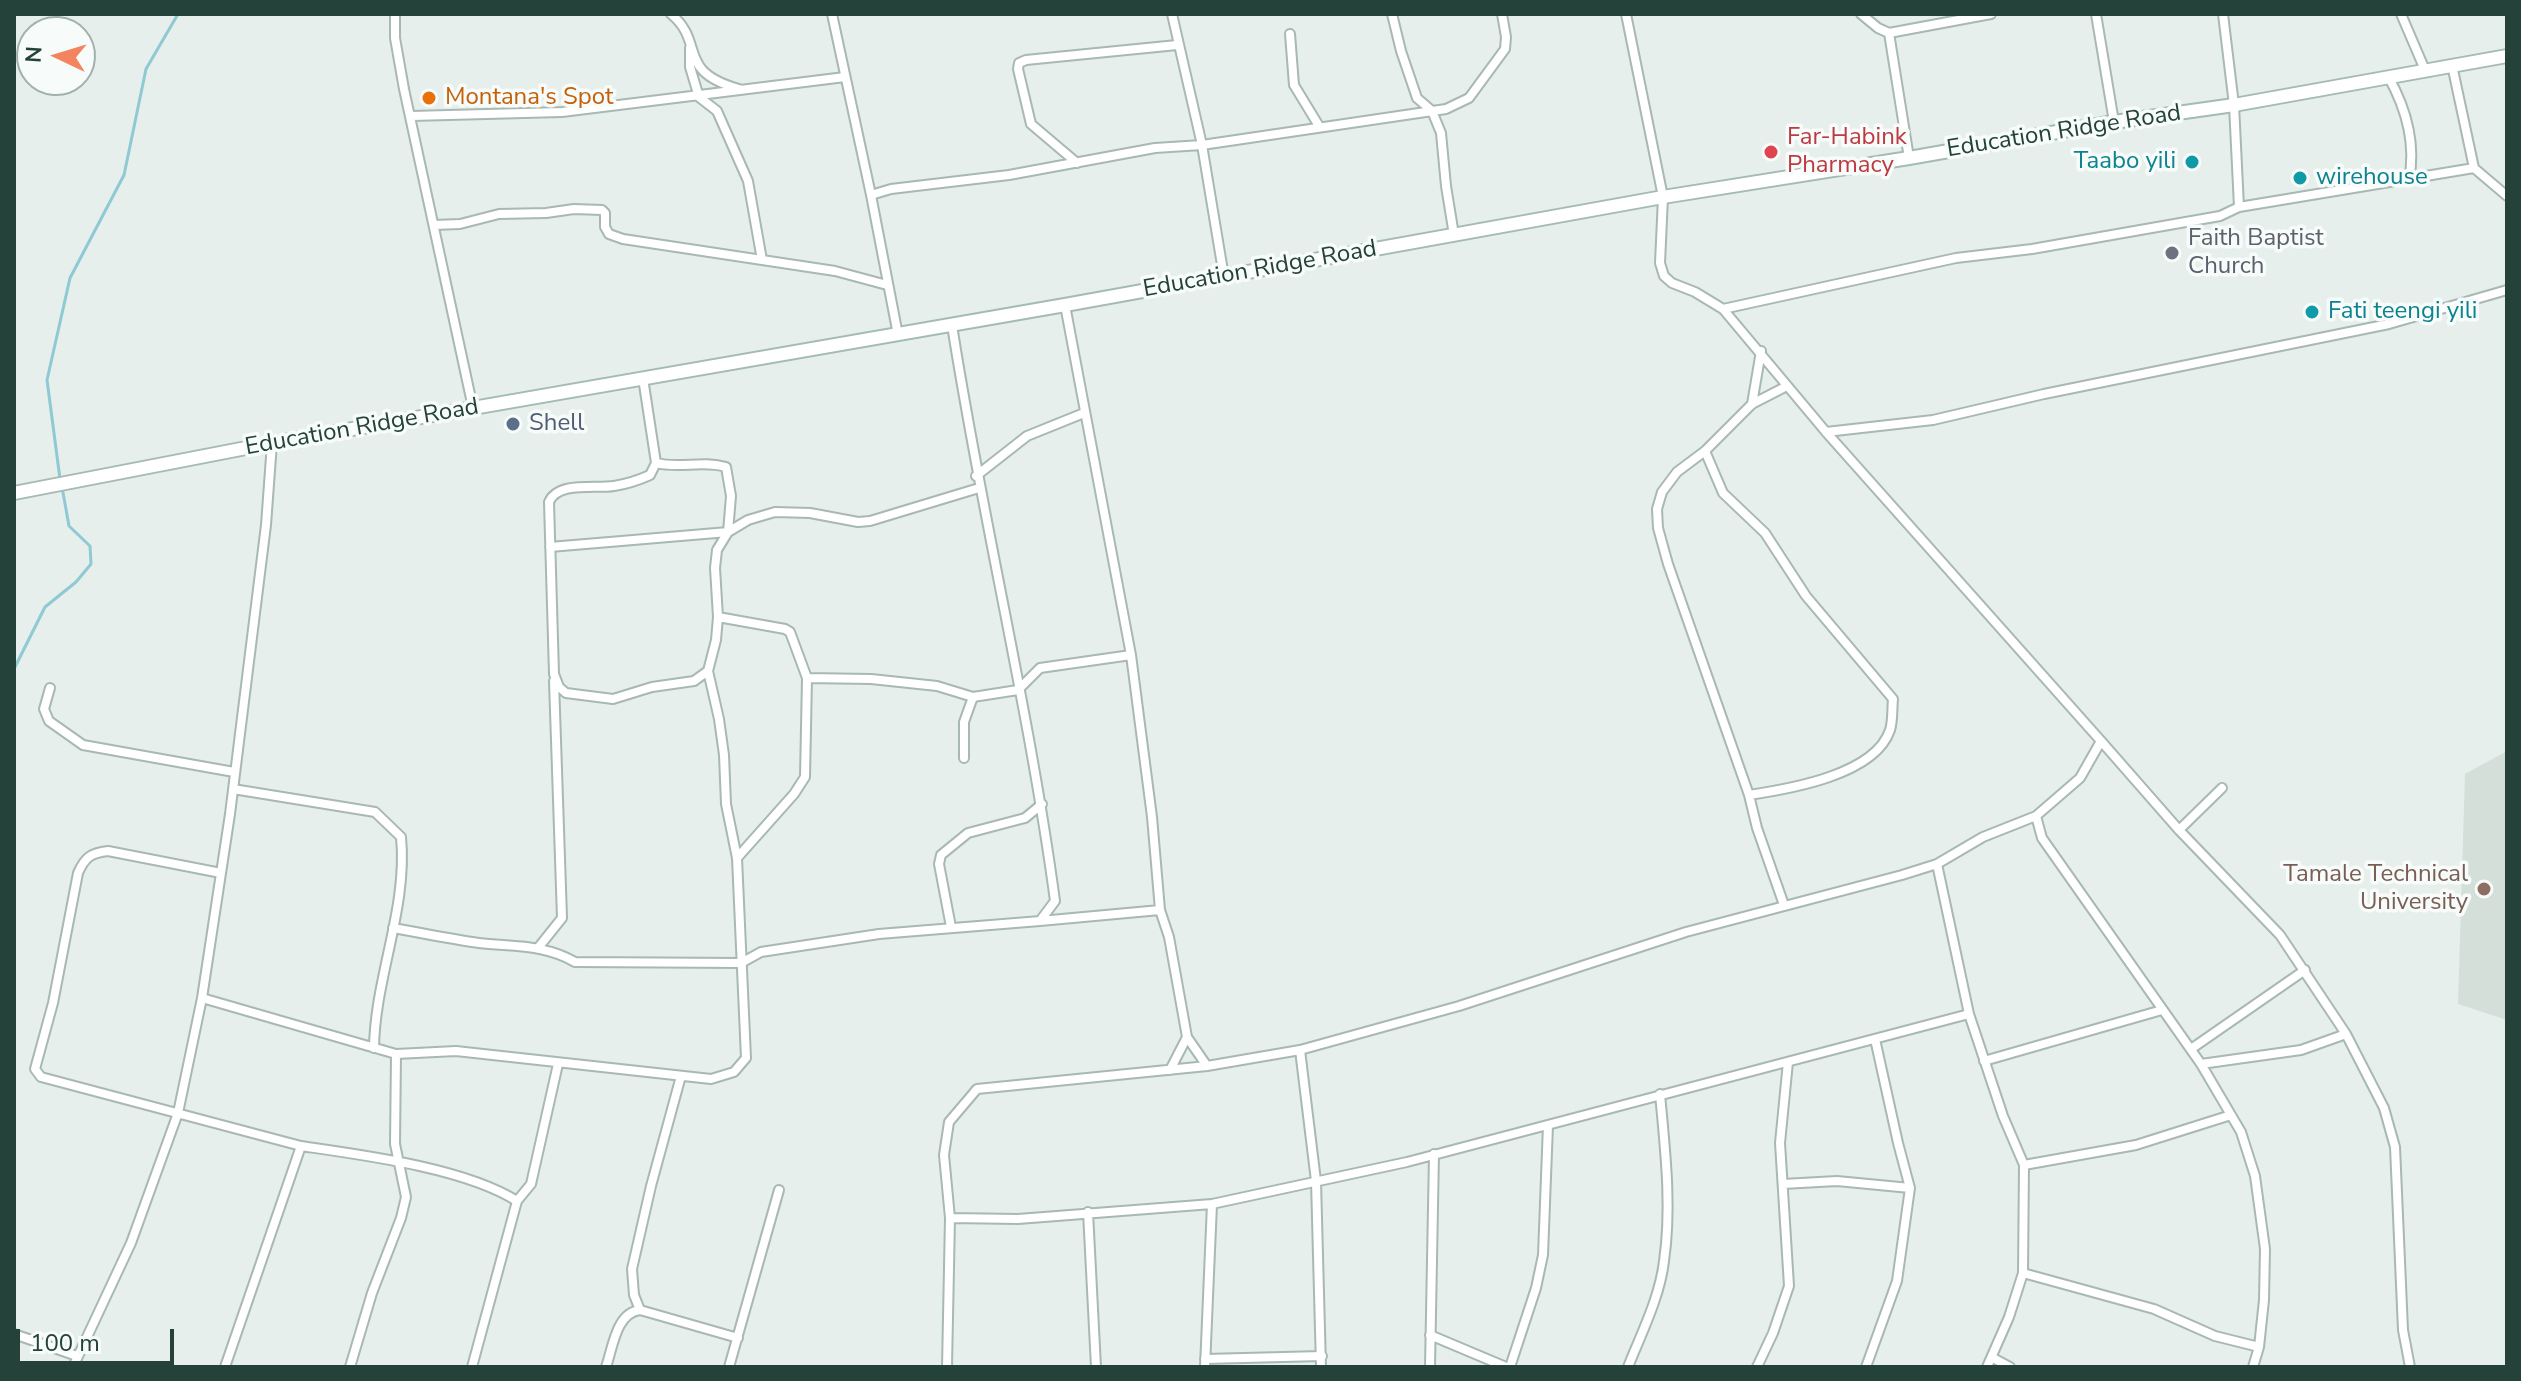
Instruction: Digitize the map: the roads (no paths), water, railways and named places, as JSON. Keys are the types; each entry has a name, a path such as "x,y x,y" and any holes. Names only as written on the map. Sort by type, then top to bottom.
{"main road":[{"name":"Education Ridge Road","path":"14,493 272,443 898,335 1663,197 2234,105 2507,56"}],"street":[{"path":"395,14 399,61 473,408"},
{"path":"671,14 683,28 696,62 709,79 744,90"},
{"path":"832,14 898,335"},
{"path":"1172,14 1202,145 1224,277"},
{"path":"1392,14 1417,98 1432,111 1441,133 1454,235"},
{"path":"871,195 891,189 1009,175 1155,148 1202,145 1446,109 1469,98 1505,49 1502,14"},
{"path":"1626,14 1663,197 1660,263 1664,276 1723,309 1761,351 1826,432 2179,830 2280,935 2346,1034 2384,1108 2395,1147 2403,1330 2410,1367"},
{"path":"1861,14 1889,33 1987,14"},
{"path":"2096,14 2114,122"},
{"path":"2223,14 2234,105 2239,207"},
{"path":"2401,14 2425,70"},
{"path":"1889,33 1909,158"},
{"path":"1290,34 1294,85 1319,126"},
{"path":"1077,163 1031,124 1019,63 1177,45"},
{"path":"690,48 690,67 699,97 717,111 748,181 762,260"},
{"path":"2452,65 2474,168 2507,196"},
{"path":"2388,76 2402,101 2412,154 2409,180"},
{"path":"411,116 562,112 845,77"},
{"path":"1723,309 1956,258 2032,249 2220,216 2239,207 2474,168"},
{"path":"434,225 460,224 499,214 595,209 605,213 605,227 609,234 623,239 674,244 835,271 887,285"},
{"path":"1826,432 1933,420 2044,394 2389,324 2507,290"},
{"path":"1065,305 1131,655 1152,817 1160,910 1169,937 1187,1037 1207,1066"},
{"path":"952,325 976,476 1042,804 1055,901 1040,921"},
{"path":"1752,404 1761,351"},
{"path":"538,948 562,918 549,502 555,493 574,488 615,486 650,475 656,463 643,378"},
{"path":"1784,905 1658,528 1657,509 1662,492 1677,472 1705,451 1752,404 1787,386"},
{"path":"976,476 1027,436 1084,413"},
{"path":"73,1367 131,1243 178,1113 202,998 233,789 266,525 272,443"},
{"path":"1705,451 1723,493 1765,533 1806,596 1893,699 1890,731 1878,747 1854,767 1808,784 1749,795"},
{"path":"202,998 396,1054 456,1051 711,1079 734,1072 746,1058 737,858 726,804 719,719 708,671 718,617 717,550 728,532 731,496 726,467 712,463 671,467 656,463"},
{"path":"550,547 728,532 748,520 775,512 870,521 979,488"},
{"path":"718,617 790,632 807,678 805,777 794,794 737,858"},
{"path":"807,678 871,679 924,685 973,697 1018,690 1040,668 1131,655"},
{"path":"554,674 559,687 566,693 613,699 652,687 694,681 708,671"},
{"path":"50,688 44,709 49,721 83,745 234,772"},
{"path":"964,758 964,722 973,697"},
{"path":"947,1367 950,1218 944,1155 949,1122 977,1089 1207,1066 1300,1050 1459,1006 1686,932 1902,875 1937,864 1983,837 2036,816 2080,778 2101,741"},
{"path":"2179,830 2222,788"},
{"path":"233,789 375,812 401,837 403,860 385,976 375,1015 374,1048"},
{"path":"951,927 939,864 941,855 968,833 1025,818 1042,804"},
{"path":"2036,816 2042,838 2049,849 2191,1049 2241,1132 2255,1176 2265,1249 2264,1300 2259,1347 2253,1367"},
{"path":"221,873 108,851 93,853 83,860 53,1003 35,1062 37,1074 301,1146 398,1162 501,1191 517,1201"},
{"path":"1937,864 1969,1014 2003,1116 2024,1165 2023,1273 1987,1367"},
{"path":"393,928 479,943 538,948 557,952 575,962 741,963 761,952 879,934 1160,910"},
{"path":"2191,1049 2305,970"},
{"path":"1984,1061 2162,1010"},
{"path":"950,1218 1018,1219 1212,1204 1434,1154 1969,1014"},
{"path":"2201,1064 2301,1050 2346,1034"},
{"path":"1170,1070 1187,1037"},
{"path":"1866,1367 1897,1281 1910,1188 1875,1039"},
{"path":"1300,1050 1316,1181 1321,1367"},
{"path":"350,1367 372,1293 404,1208 406,1190 395,1144 396,1054"},
{"path":"1757,1367 1789,1286 1780,1143 1788,1062"},
{"path":"472,1367 517,1201 531,1184 558,1064"},
{"path":"640,1310 634,1295 632,1269 681,1076"},
{"path":"1628,1367 1648,1318 1664,1264 1666,1154 1660,1094"},
{"path":"2024,1165 2136,1145 2231,1115"},
{"path":"1430,1335 1508,1367 1536,1288 1543,1255 1548,1125"},
{"path":"225,1367 301,1146"},
{"path":"1430,1367 1434,1154"},
{"path":"1783,1184 1837,1181 1910,1188"},
{"path":"729,1367 779,1190"},
{"path":"1212,1204 1205,1363 1322,1356"},
{"path":"1088,1212 1096,1367"},
{"path":"2023,1273 2154,1309 2215,1336 2259,1347"},
{"path":"606,1367 623,1318 630,1311 640,1310 738,1338"},
{"path":"14,1334 77,1356"},
{"path":"1993,1358 2010,1367"}],"waterway":[{"path":"60,479 47,380 70,278 124,175 146,69 178,14"},
{"path":"14,669 45,607 76,582 91,564 90,546 69,526 62,487"}],"place":[{"name":"Montana's Spot","path":"429,98"},
{"name":"Far-Habink Pharmacy","path":"1771,152"},
{"name":"Taabo yili","path":"2192,162"},
{"name":"wirehouse","path":"2300,178"},
{"name":"Faith Baptist Church","path":"2172,253"},
{"name":"Fati teengi yili","path":"2312,312"},
{"name":"Shell","path":"513,424"},
{"name":"Tamale Technical University","path":"2484,889"}]}
